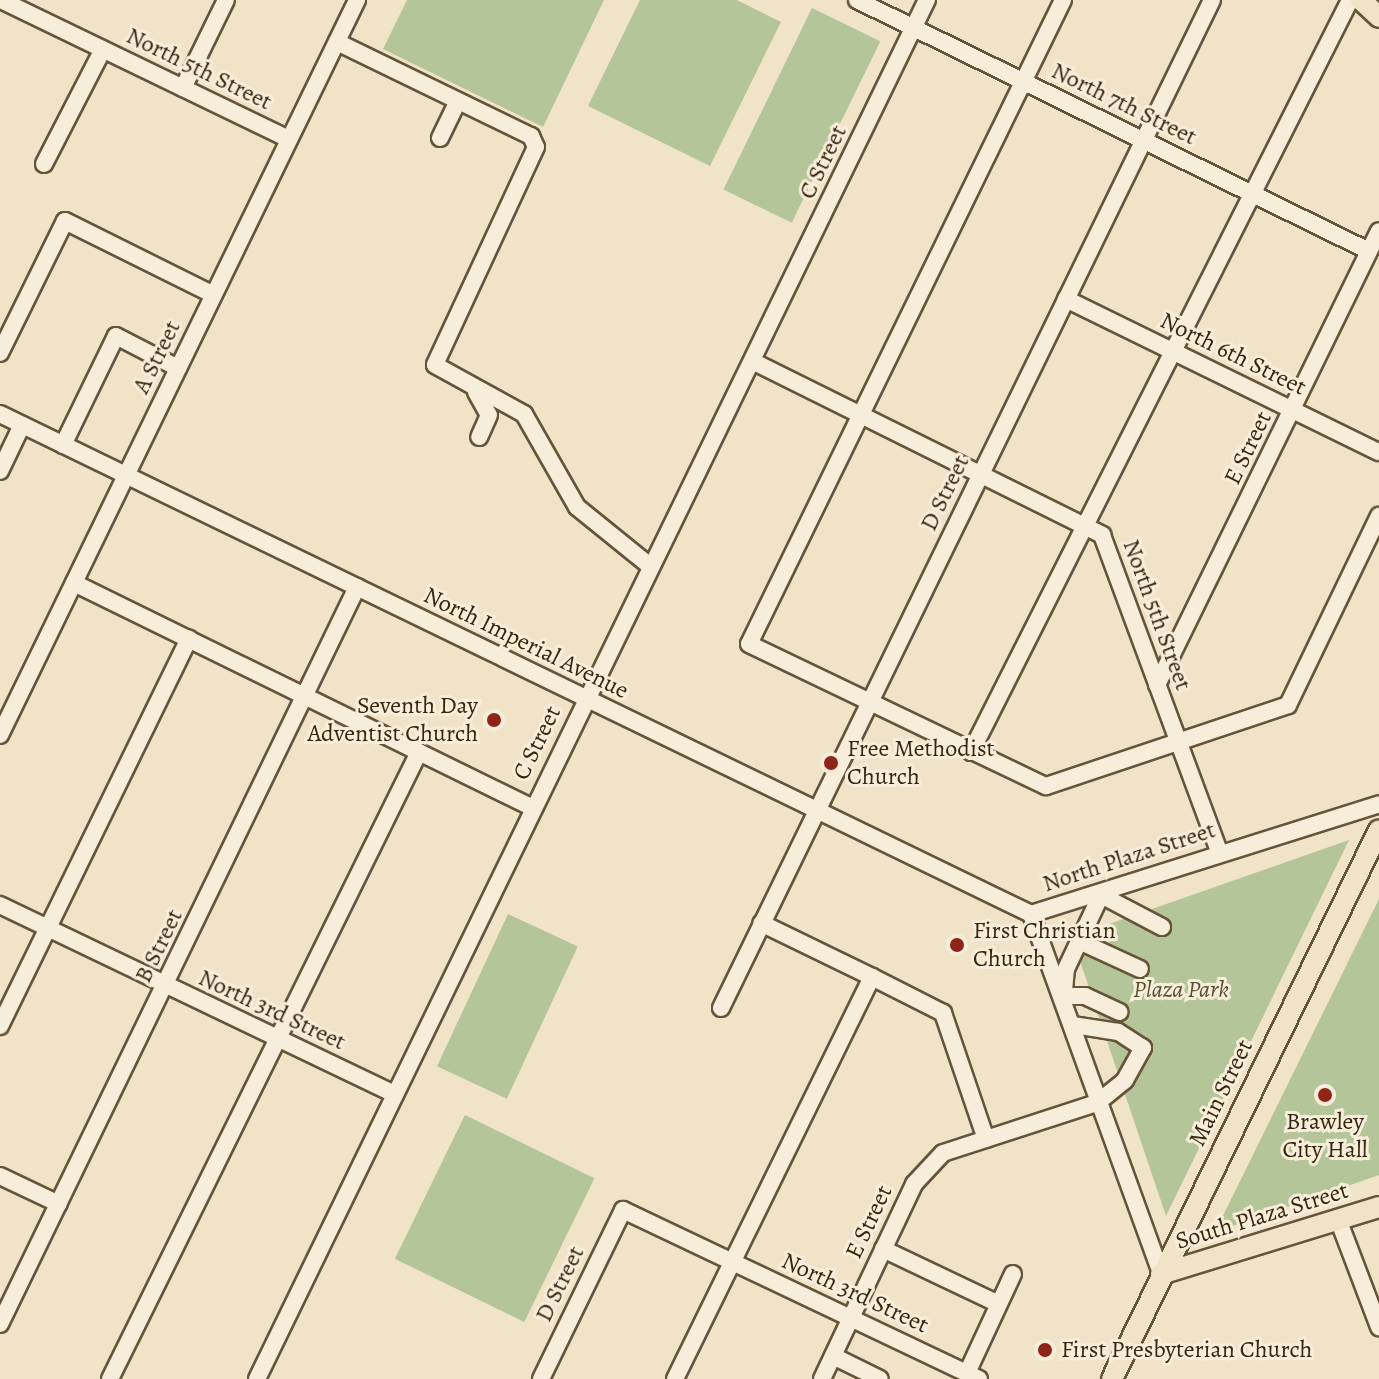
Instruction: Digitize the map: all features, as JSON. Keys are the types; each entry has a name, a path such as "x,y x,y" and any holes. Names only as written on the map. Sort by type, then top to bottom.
{"main road":[{"path":"1361,0 1379,17"},
{"name":"Main Street","path":"1112,1379 1379,830"},
{"name":"South Plaza Street","path":"1161,1274 1379,1207"}],"street":[{"path":"183,88 226,0"},
{"name":"A Street","path":"0,735 357,0"},
{"name":"North 7th Street","path":"857,0 1369,251"},
{"name":"C Street","path":"257,1379 585,698 754,362 927,0"},
{"path":"1063,0 749,644 1046,786 1288,705 1379,516"},
{"name":"D Street","path":"721,1008 1212,0"},
{"path":"971,752 1088,528 1350,0"},
{"name":"North 5th Street","path":"2,4 289,139"},
{"path":"337,42 531,136 536,147 437,357 439,371 524,414 577,507 651,567"},
{"path":"44,164 103,49"},
{"path":"440,138 458,101"},
{"path":"0,353 65,221 214,295"},
{"name":"E Street","path":"1157,685 1379,231"},
{"name":"North 6th Street","path":"1066,299 1379,452"},
{"path":"63,445 116,336 178,368"},
{"name":"North 5th Street","path":"754,362 1102,535 1219,852"},
{"path":"472,388 489,415 479,437"},
{"name":"North Imperial Avenue","path":"0,414 1031,914"},
{"path":"0,471 22,425"},
{"path":"74,583 533,808"},
{"name":"B Street","path":"0,1324 357,587"},
{"path":"0,1026 189,639"},
{"path":"110,1379 419,752"},
{"name":"North Plaza Street","path":"1161,1274 1097,1103 1064,996 1031,914 1101,895 1219,852 1379,804"},
{"path":"1119,1012 1085,996 1064,996 1066,969 1101,895 1162,927"},
{"name":"North 3rd Street","path":"0,905 395,1094"},
{"path":"761,923 943,1013 986,1139"},
{"path":"1079,941 1140,969"},
{"path":"675,1379 872,977"},
{"path":"1073,1025 1118,1032 1143,1048 1125,1080 1097,1103"},
{"name":"E Street","path":"822,1379 914,1184 933,1163 986,1139 1097,1103"},
{"path":"0,1176 59,1204"},
{"name":"D Street","path":"541,1379 623,1210"},
{"name":"North 3rd Street","path":"623,1210 972,1377"},
{"path":"1338,1219 1379,1327"},
{"path":"883,1249 999,1304"},
{"path":"972,1377 1013,1274"},
{"path":"833,1356 880,1379"}],"green space":[{"path":"407,0 604,0 543,127 383,49"},
{"path":"640,0 737,0 781,22 710,166 588,106"},
{"path":"812,8 880,41 792,223 723,190"},
{"name":"Plaza Park","path":"1349,840 1166,1216 1072,937"},
{"path":"1379,899 1379,1175 1215,1232"},
{"path":"508,914 578,947 507,1099 437,1066"},
{"path":"465,1115 594,1178 524,1322 395,1259"}],"place":[{"name":"Seventh Day Adventist Church","path":"494,720"},
{"name":"Free Methodist Church","path":"831,763"},
{"name":"First Christian Church","path":"957,945"},
{"name":"Brawley City Hall","path":"1325,1095"},
{"name":"First Presbyterian Church","path":"1045,1350"}]}
